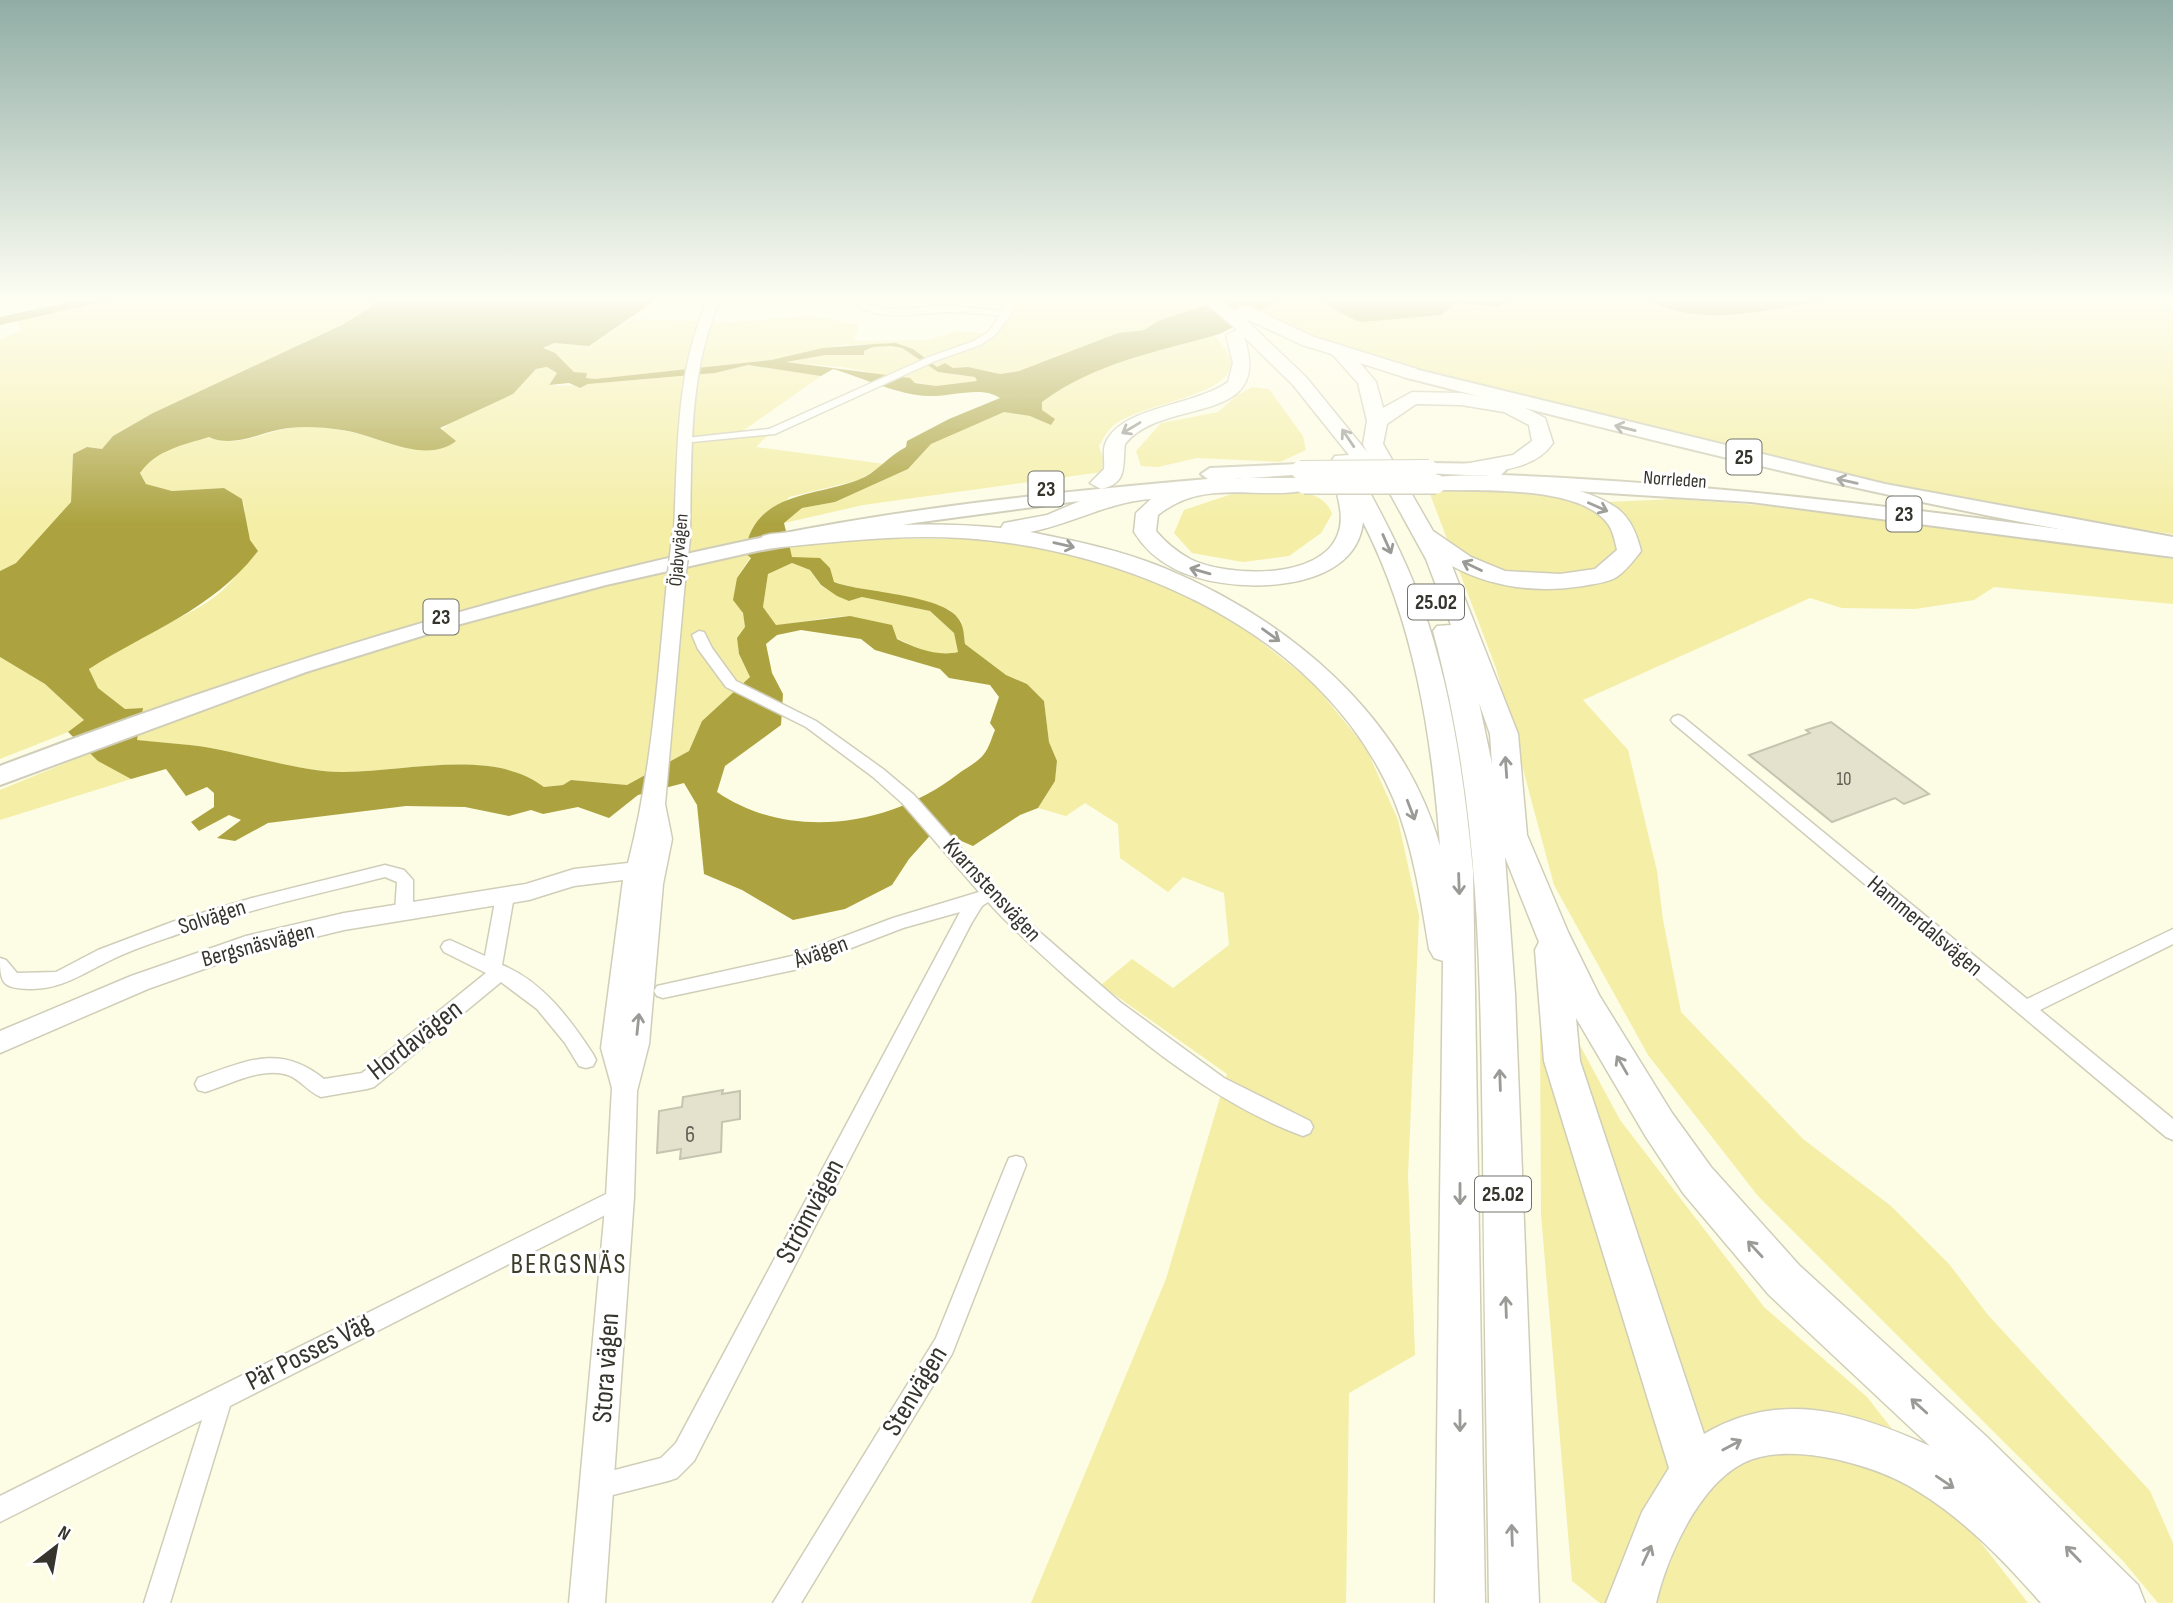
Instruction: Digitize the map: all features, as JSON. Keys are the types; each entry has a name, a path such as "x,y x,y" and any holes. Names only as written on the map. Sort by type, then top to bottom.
{"highway":[{"path":"1101,483 1114,471 1113,447 1124,432 1150,419 1211,399 1236,383 1241,375"},
{"name":"25","path":"1219,486 1161,501 1147,513 1145,532 1156,547 1177,563 1208,574 1245,578 1281,576 1314,567 1329,559 1345,544 1352,524 1352,500 1345,484 1343,462 1278,375"},
{"name":"25.02","path":"1292,375 1318,399 1344,431 1394,510 1426,576 1458,668 1483,786 1495,922 1514,1603"},
{"path":"1360,375 1367,382 1377,421 1373,444 1438,559 1504,734 1511,835 1551,932 1586,1003 1631,1081 1697,1180 1784,1280 1970,1452 2120,1603"},
{"path":"1377,421 1412,398 1461,399 1509,407 1538,422 1543,443 1520,460 1472,469"},
{"name":"25.02","path":"1343,462 1401,574 1437,695 1457,831 1460,1043 1460,1603"},
{"path":"771,541 799,534 1011,529 1053,521 1088,506 1128,494 1302,478 1499,480"},
{"path":"1420,525 1442,550 1474,569 1507,578 1552,584 1605,574 1629,551 1625,531 1610,512 1569,494 1535,487 1436,479"},
{"path":"963,531 1077,548 1161,576 1243,616 1321,676 1366,727 1400,782 1412,811 1438,906 1460,1043"},
{"path":"1551,932 1562,1061 1693,1471"},
{"path":"1631,1603 1638,1574 1658,1531 1693,1471 1731,1443 1766,1431 1815,1430 1893,1451 1947,1482 2002,1526 2074,1603"}],"main road":[{"name":"25","path":"1417,375 1759,461 2081,530"},
{"name":"Norrleden","path":"1436,479 1472,469 1756,487 2173,543"},
{"name":"23","path":"799,534 939,503 1101,483 1302,478 1436,479"},
{"name":"Norrleden","path":"1499,480 1634,486 1768,497 2173,551"},
{"name":"23","path":"0,769 147,716 399,635 738,544 919,514 1008,503 1219,486"},
{"name":"23","path":"738,544 771,541"},
{"name":"23","path":"0,776 77,742"}],"street":[{"name":"Öjabyvägen","path":"644,877 661,754 694,375"},
{"path":"686,441 771,432 896,375"},
{"name":"Kvarnstensvägen","path":"699,635 711,658 732,684 811,724 878,773 908,799 937,832 984,897 1113,1007 1217,1084 1303,1127"},
{"name":"Hammerdalsvägen","path":"1678,720 2173,1131"},
{"name":"Solvägen","path":"0,965 12,980 32,982 59,979 104,955 178,927 252,904 385,871 398,874 405,880 404,912"},
{"name":"Bergsnäsvägen","path":"0,1042 111,993 205,958 283,935 530,892 542,897 644,877"},
{"name":"Stora vägen","path":"587,1603 620,1197 624,1091 614,1048 644,877"},
{"path":"497,970 506,896"},
{"name":"Åvägen","path":"663,991 794,963 899,923 984,897"},
{"name":"Strömvägen","path":"597,1486 668,1469 685,1452 984,897"},
{"path":"2025,1009 2173,936"},
{"path":"450,947 520,983 551,1008 566,1025 586,1060"},
{"name":"Hordavägen","path":"205,1084 258,1068 278,1066 293,1068 321,1088 367,1081 497,970"},
{"name":"Stenvägen","path":"786,1603 944,1346 1016,1165"},
{"name":"Pär Posses Väg","path":"0,1509 620,1197"},
{"path":"157,1603 221,1397"}],"shaded area":[{"path":"0,375 235,375 153,413 113,436 102,449 87,447 73,454 71,502 16,563 0,571"},
{"path":"235,375 531,375 513,394 440,428 456,441 443,448 415,450 342,430 294,427 239,440 209,437 162,454 146,465 140,473 146,484 172,491 224,488 242,499 250,540 258,551 241,571 201,604 89,669 98,688 125,709 143,708 137,740 211,748 327,771 473,765 499,768 523,775 544,787 563,785 571,780 627,785 689,751 702,721 750,677 739,654 737,638 745,627 743,613 733,600 737,578 751,558 745,553 750,533 760,518 788,500 865,477 906,447 907,441 949,419 1000,398 984,392 917,395 850,375 910,378 915,383 936,386 977,381 975,377 959,375 1088,375 1042,402 1042,410 1055,419 1051,425 1030,416 1004,412 931,444 908,469 835,502 802,508 784,523 792,557 820,558 830,568 834,582 923,600 954,613 962,625 965,644 1006,675 1027,684 1044,701 1049,742 1057,761 1055,781 1038,808 1020,815 973,846 935,830 909,859 892,885 845,909 793,920 742,890 704,874 697,805 684,783 638,795 609,818 578,807 543,814 531,810 509,816 465,807 406,806 268,823 235,841 217,838 241,820 229,815 199,831 191,822 214,807 214,793 207,787 186,796 166,769 131,779 98,761 68,732 84,720 45,684 0,657 0,571 16,563 71,502 73,454 87,447 102,449 113,436 153,413","holes":["792,563 810,570 821,585 849,601 862,597 930,611 954,633 958,652 943,653 919,648 897,639 892,625 850,616 776,625 763,607 768,574","801,630 861,639 875,650 940,669 949,678 990,685 999,697 990,723 995,730 987,749 975,762 931,792 872,816 808,822 776,818 746,808 717,792 725,766 781,725 783,694 772,673 766,644 777,635"]},
{"path":"530,375 556,375 549,384 557,386 580,388 588,384 694,375 821,376 737,435 771,432 756,447 885,464 859,480 789,497 737,578 745,627 737,638 739,654 750,677 702,721 689,751 627,785 571,780 563,785 544,787 523,775 499,768 473,765 327,771 210,748 136,740 142,708 125,709 98,688 89,668 212,599 228,585 240,569 246,549 242,499 224,488 172,491 146,484 140,472 146,464 162,453 209,437 220,441 244,440 305,426 347,431 417,449 456,419 512,394"},
{"path":"556,375 587,375 586,378 634,375 694,375 588,384 580,388 569,383 549,385"},
{"path":"587,375 634,375 595,379 586,378"},
{"path":"881,375 959,375 975,377 977,381 936,386"},
{"path":"1088,375 1226,375 1211,387 1137,413 1111,428 1099,446 1103,458 1102,472 863,505 784,523 802,508 835,502 908,469 931,444 979,421 1004,412 1030,416 1042,410 1042,402"},
{"path":"1435,375 2173,375 2173,534 2036,513 1900,486"},
{"path":"1252,387 1269,389 1303,436 1306,450 1280,462 1197,458 1158,467 1141,466 1136,451 1161,423 1218,412 1236,396"},
{"path":"1436,486 1494,488 1607,502 1675,499 1758,505 1910,522 2173,559 2173,604 1994,587 1974,600 1915,609 1842,608 1810,598 1583,700 1628,750 1657,871 1663,920 1681,1012 1803,1139 1891,1206 1949,1264 1988,1315 2150,1491 2173,1543 2173,1603 2158,1603 2124,1562 1758,1196 1648,1055 1554,885 1496,668 1430,494"},
{"path":"1235,493 1304,493 1326,504 1332,514 1321,533 1289,556 1243,562 1192,553 1174,533 1184,510"},
{"path":"876,539 972,539 1072,553 1158,581 1231,618 1313,683 1366,748 1398,820 1419,916 1408,1176 1415,1355 1349,1393 1346,1603 1031,1603 1166,1279 1227,1074 1101,985 1132,959 1173,988 1229,945 1224,893 1183,877 1168,892 1120,858 1118,824 1085,803 1066,816 1038,808 1055,781 1057,761 1049,742 1044,701 1027,684 1006,675 965,644 961,621 950,610 833,582 830,568 792,557 788,547"},
{"path":"792,563 810,570 821,586 849,601 862,597 930,611 954,633 958,652 929,652 852,617 776,625 763,607 768,574"},
{"path":"0,657 45,684 85,721 68,732 0,759"},
{"path":"90,753 131,779 0,820 0,790"},
{"path":"1554,997 1620,1120 1764,1307 1867,1397 2028,1603 1600,1603 1572,1581 1541,1214 1540,1022"}],"building":[{"path":"1831,722 1929,794 1904,804 1895,798 1832,822 1749,755 1810,733 1806,730"},
{"path":"723,1090 722,1094 740,1091 740,1119 722,1122 721,1152 680,1159 681,1149 657,1153 659,1111 682,1107 683,1097"}],"district":[{"name":"BERGSNÄS","path":"569,1264"}]}
